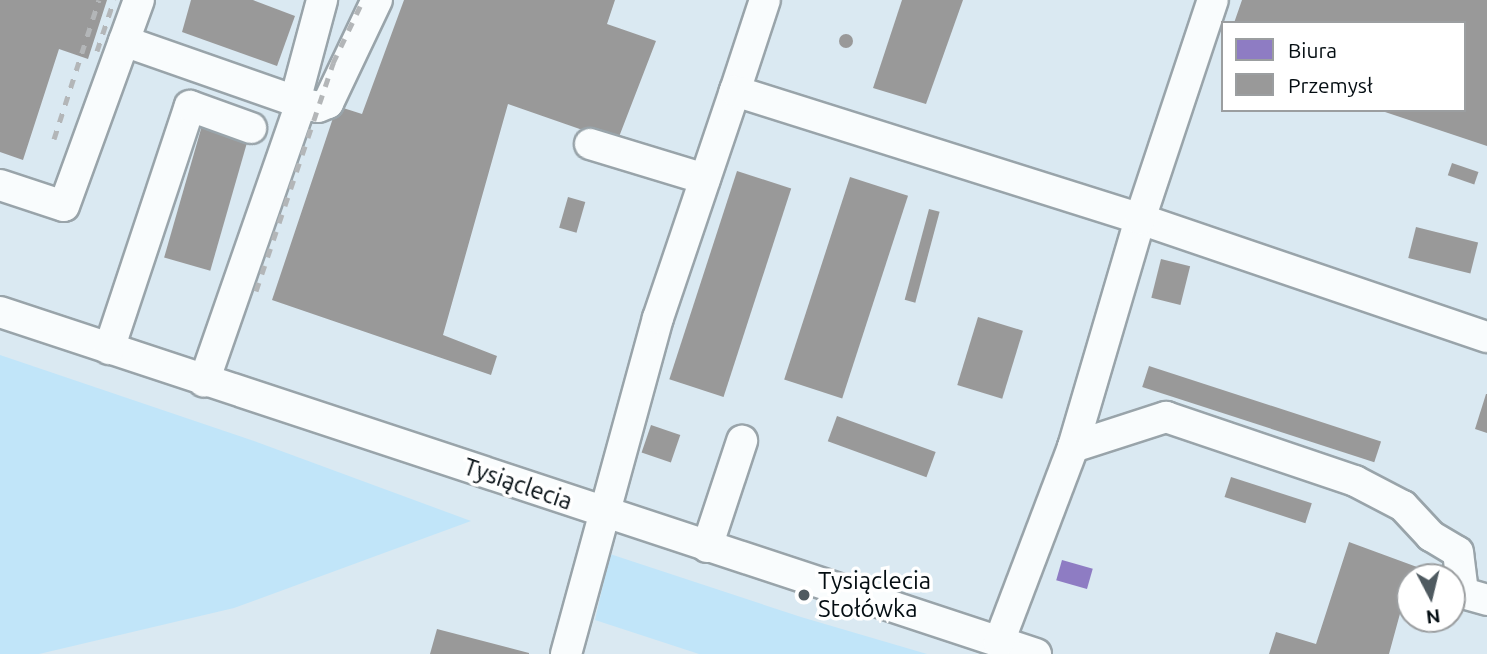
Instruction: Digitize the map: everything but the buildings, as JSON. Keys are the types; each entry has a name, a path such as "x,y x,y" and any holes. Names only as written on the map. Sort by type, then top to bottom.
{"street":[{"path":"0,185 64,206 139,0"},
{"path":"204,382 298,102 322,0"},
{"path":"124,41 318,107 328,103 377,0"},
{"path":"566,654 658,318 765,0"},
{"path":"999,642 1073,447 1140,219 1213,0"},
{"path":"735,91 1140,219 1487,337"},
{"path":"109,349 190,106 251,128"},
{"path":"590,144 705,179"},
{"name":"Tysiąclecia","path":"0,312 204,382 1036,654"},
{"path":"1073,447 1166,417 1355,481 1403,506 1431,536 1458,552 1463,593 1487,600"},
{"path":"707,547 742,441"}],"shaded area":[{"path":"0,355 254,441 471,521 234,608 39,654 0,654"},
{"path":"610,554 801,617 927,654 699,654 595,620"}],"railway":[{"path":"54,139 99,0"},
{"path":"97,51 114,0"},
{"path":"256,291 333,63 363,0"}],"place":[{"name":"Tysiąclecia Stołówka","path":"804,595"}]}
